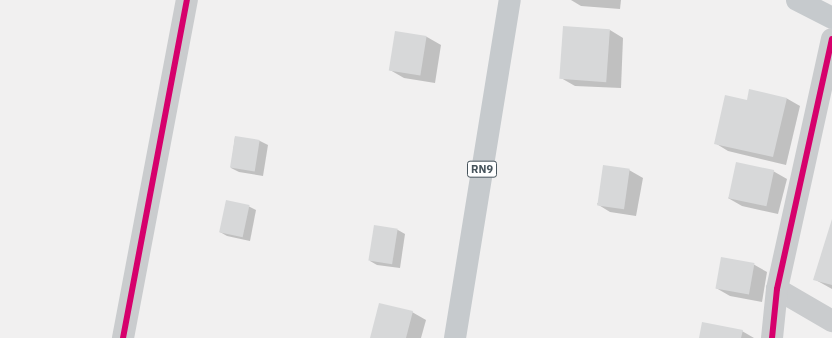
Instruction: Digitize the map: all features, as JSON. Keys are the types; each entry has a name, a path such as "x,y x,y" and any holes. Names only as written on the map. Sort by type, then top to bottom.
{"main road":[{"name":"RN9","path":"455,338 510,0"},
{"path":"797,0 832,18"}],"street":[{"path":"123,338 187,0"},
{"path":"772,338 777,289 832,39"},
{"path":"777,289 832,321"}],"building":[{"path":"563,26 610,29 606,82 559,79"},
{"path":"395,31 427,36 420,76 389,71"},
{"path":"749,89 787,98 773,157 714,144 725,95 747,100"},
{"path":"235,136 260,140 255,172 230,168"},
{"path":"736,162 774,170 766,206 728,198"},
{"path":"603,165 630,169 624,209 597,206"},
{"path":"226,200 249,205 243,237 219,232"},
{"path":"832,219 832,285 813,280"},
{"path":"374,225 398,229 392,264 368,261"},
{"path":"721,257 754,263 749,294 715,289"},
{"path":"379,303 413,311 406,338 370,338"},
{"path":"702,322 743,330 741,338 699,338"}],"cycle path":[{"path":"123,338 187,0"},
{"path":"772,338 777,289 832,39"}]}
